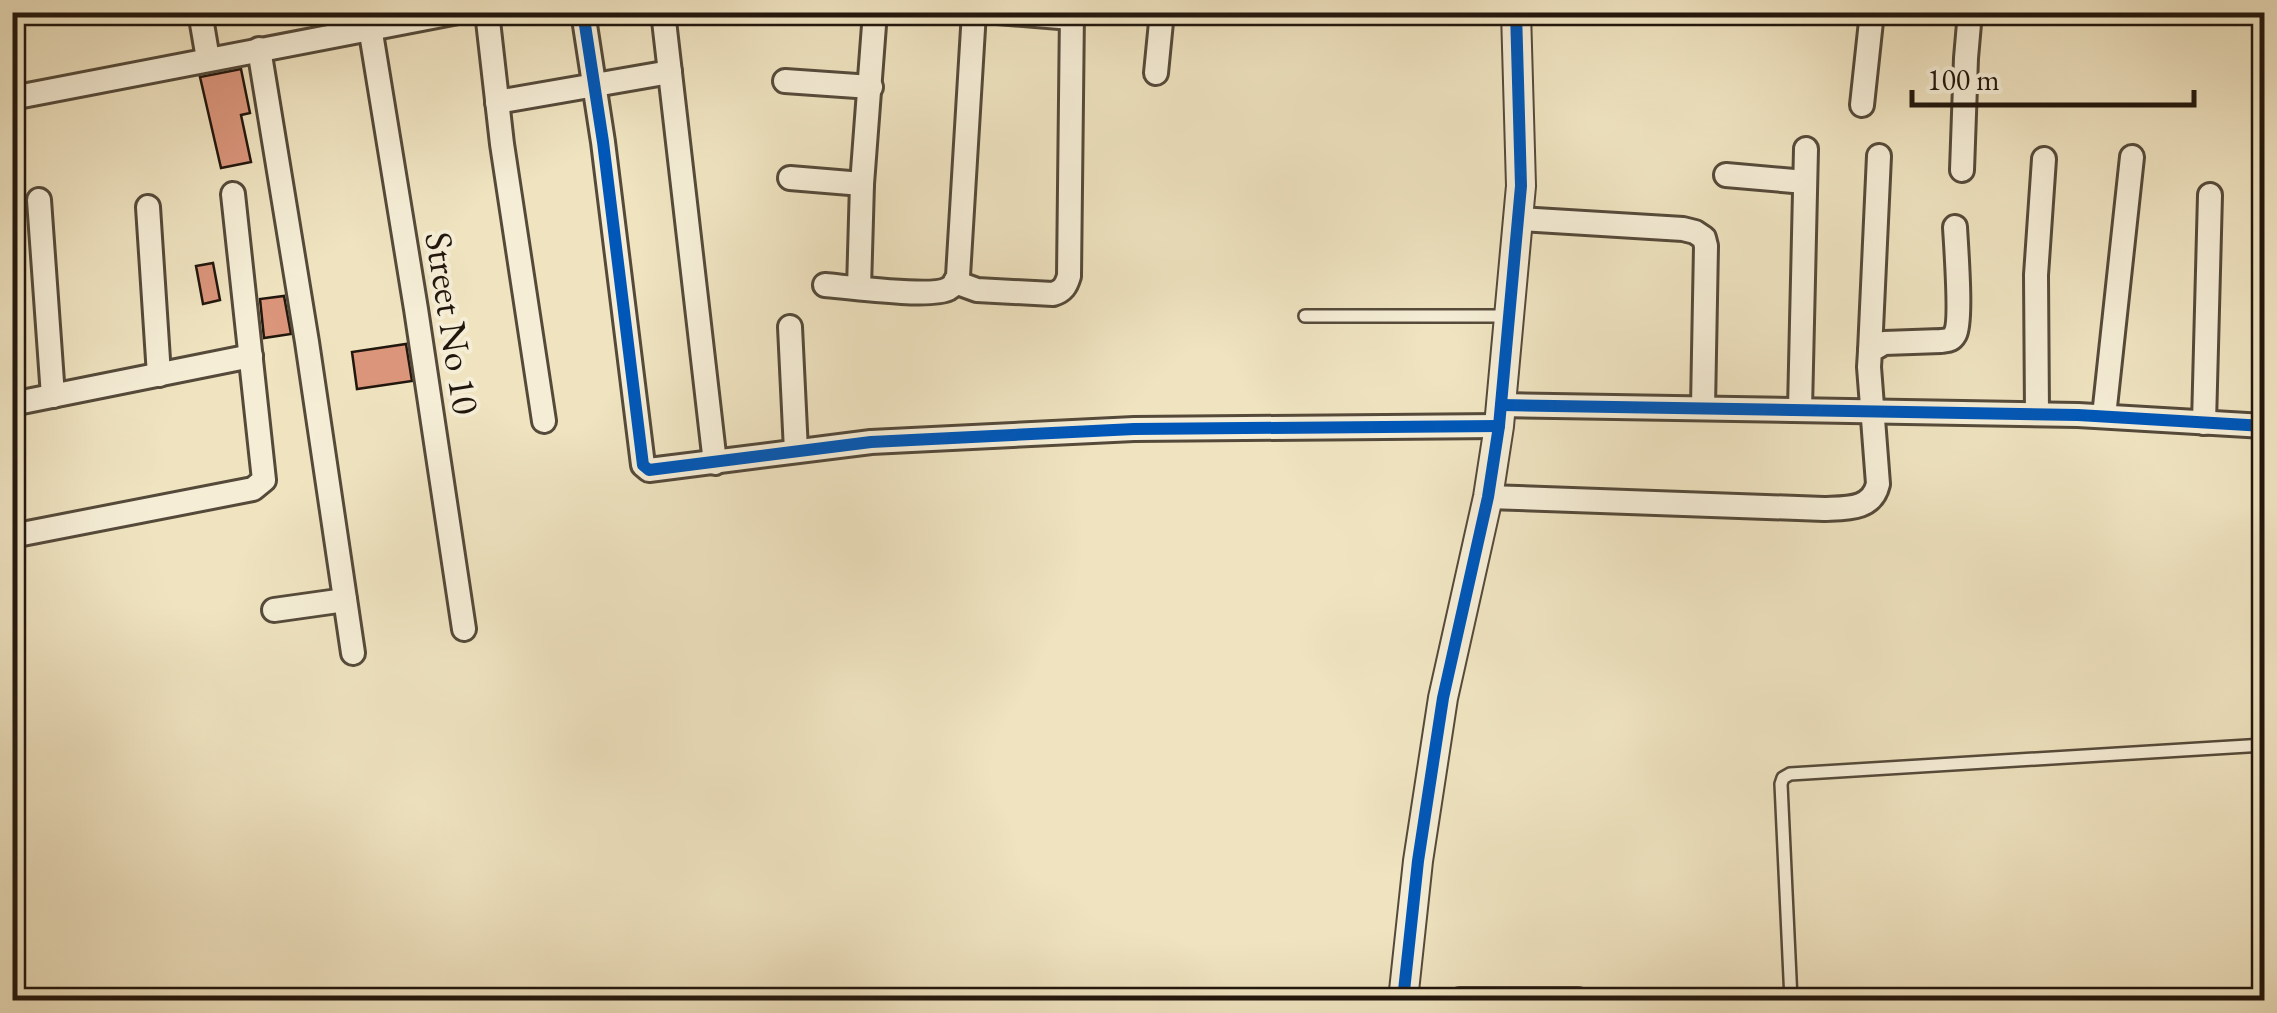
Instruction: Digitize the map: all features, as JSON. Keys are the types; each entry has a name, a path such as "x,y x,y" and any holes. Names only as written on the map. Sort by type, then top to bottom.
{"street":[{"path":"200,12 208,59"},
{"path":"12,98 458,12"},
{"path":"487,12 544,421"},
{"path":"583,12 643,465 649,470 871,442 1703,407 2104,416 2264,426"},
{"path":"662,12 715,463"},
{"path":"860,288 862,184 875,12"},
{"path":"825,285 936,292 947,290 956,282 974,12"},
{"path":"956,282 977,290 1053,294 1064,289 1069,276 1072,15 997,12"},
{"path":"1156,73 1162,12"},
{"path":"1404,1000 1418,862 1443,698 1488,497 1500,416 1519,219 1521,145 1516,12"},
{"path":"1862,106 1872,12"},
{"path":"1962,170 1970,12"},
{"name":"Street No 10","path":"370,28 464,629"},
{"path":"259,49 308,342 352,653"},
{"path":"497,102 670,72"},
{"path":"785,81 871,87"},
{"path":"1800,409 1806,149"},
{"path":"1488,497 1824,509 1864,505 1872,500 1878,484 1868,367 1880,156"},
{"path":"2104,416 2132,157"},
{"path":"2037,414 2036,275 2044,159"},
{"path":"1726,175 1805,182"},
{"path":"790,178 862,184"},
{"path":"12,536 253,489 264,480 233,194"},
{"path":"2204,423 2210,196"},
{"path":"39,200 53,396"},
{"path":"148,208 159,375"},
{"path":"1519,219 1683,229 1704,238 1703,407"},
{"path":"1870,351 1884,343 1941,342 1954,335 1956,228"},
{"path":"790,327 796,451"},
{"path":"12,404 251,356"},
{"path":"274,610 345,600"},
{"path":"1460,1000 1578,1000"}],"lane":[{"path":"1305,316 1510,316"},
{"path":"1791,1000 1781,784 1790,774 2264,745"}],"building":[{"path":"241,69 250,113 241,115 251,162 221,168 200,77"},
{"path":"213,263 220,300 203,304 196,266"},
{"path":"284,296 291,334 264,338 260,299"},
{"path":"406,344 412,381 357,389 352,352"}],"cycle path":[{"path":"583,12 643,465 649,470 871,442 1134,429 1499,426"},
{"path":"1403,1000 1418,861 1443,698 1488,497 1499,426 1521,186 1516,12"},
{"path":"1501,405 2078,415 2264,426"}]}
